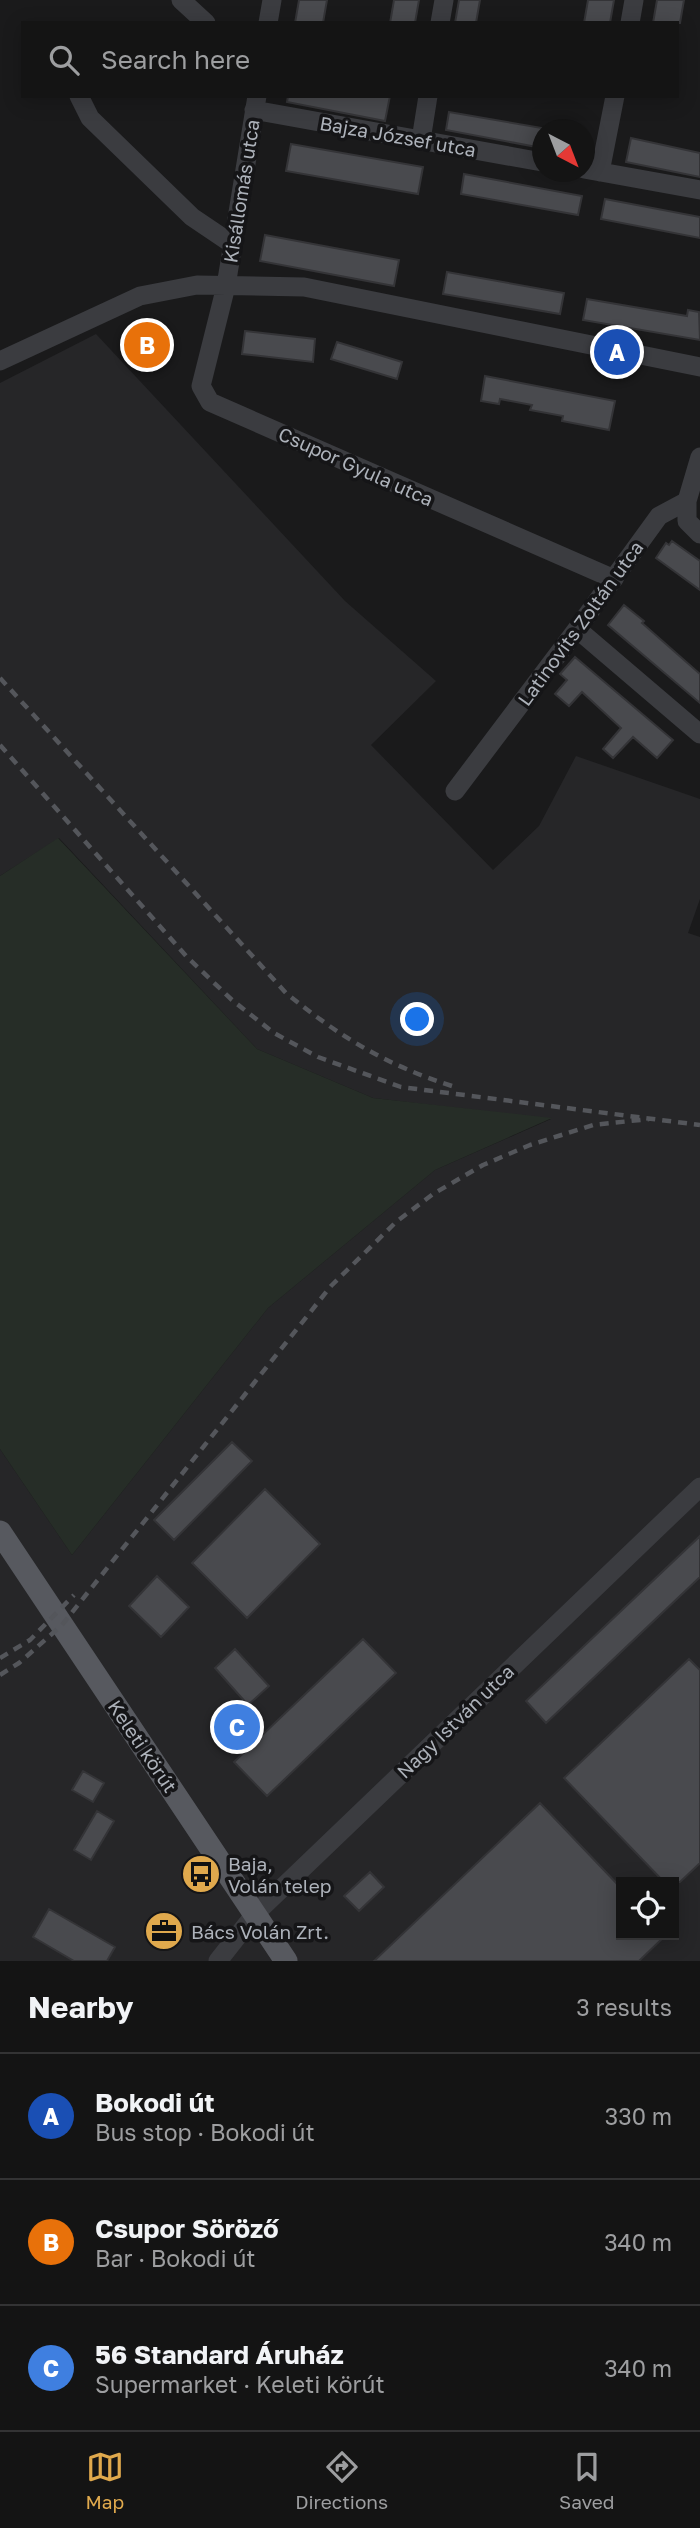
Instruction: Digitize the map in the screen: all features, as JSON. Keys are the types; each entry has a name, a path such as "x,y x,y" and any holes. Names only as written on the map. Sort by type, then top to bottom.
{"main road":[{"name":"Keleti körút","path":"1,1534 286,1961"}],"street":[{"path":"181,0 204,21"},
{"path":"268,21 272,0"},
{"path":"440,21 444,0"},
{"path":"630,21 634,0"},
{"path":"80,98 90,118 192,217 232,244"},
{"path":"421,140 428,98"},
{"path":"595,161 614,98"},
{"name":"Kisállomás utca","path":"226,286 256,103"},
{"name":"Bajza József utca","path":"256,103 421,140 532,160"},
{"path":"595,172 700,190"},
{"path":"0,361 140,296 197,285 304,287 700,367"},
{"name":"Csupor Gyula utca","path":"226,286 201,386 210,402 614,579"},
{"path":"700,457 687,501 687,521 700,534"},
{"name":"Latinovits Zoltán utca","path":"455,791 659,516 687,501"},
{"path":"577,629 700,733"},
{"name":"Nagy István utca","path":"218,1961 255,1914 700,1487"}],"shaded area":[{"path":"96,334 345,601 436,681 371,745 493,870 539,826 576,756 700,799 700,899 688,933 700,937 700,1961 0,1961 0,1449 72,1555 268,1308 435,1170 551,1119 373,1098 257,1049 59,838 0,876 0,383"},
{"path":"58,838 257,1049 373,1098 552,1118 435,1170 268,1308 72,1555 0,1449 0,876"}],"building":[{"path":"299,0 327,0 323,21 295,21"},
{"path":"394,0 419,0 415,21 390,21"},
{"path":"459,0 480,0 476,21 455,21"},
{"path":"588,0 614,0 610,21 584,21"},
{"path":"657,0 684,0 680,23 653,21"},
{"path":"288,98 390,98 385,121 287,102"},
{"path":"449,112 532,126 532,146 446,130"},
{"path":"631,138 700,153 700,177 626,162"},
{"path":"291,144 423,167 418,194 286,171"},
{"path":"464,174 582,196 578,215 461,194"},
{"path":"605,199 700,217 700,238 601,219"},
{"path":"265,235 399,260 394,286 260,261"},
{"path":"447,272 564,293 560,314 443,294"},
{"path":"587,299 687,316 688,310 699,312 700,340 583,320"},
{"path":"245,331 315,339 313,362 242,354"},
{"path":"337,342 402,362 397,379 331,359"},
{"path":"485,376 615,401 609,430 562,421 563,416 530,410 532,405 500,399 499,404 481,401"},
{"path":"672,541 700,561 700,590 656,558 666,543 669,545"},
{"path":"624,605 700,674 700,703 608,625"},
{"path":"575,657 673,740 657,758 633,737 613,758 603,749 621,728 582,692 569,706 555,694 567,680 560,674"},
{"path":"232,1442 252,1461 174,1540 154,1520"},
{"path":"265,1489 320,1544 247,1618 192,1563"},
{"path":"700,1536 700,1577 546,1723 526,1701"},
{"path":"157,1576 189,1607 161,1637 129,1606"},
{"path":"363,1639 396,1673 267,1796 234,1762"},
{"path":"235,1649 269,1686 248,1705 215,1668"},
{"path":"689,1659 700,1670 700,1863 680,1882 679,1877 659,1877 564,1778"},
{"path":"83,1771 104,1783 93,1802 72,1790"},
{"path":"540,1803 616,1883 616,1940 661,1940 639,1961 374,1961"},
{"path":"97,1811 114,1821 91,1860 74,1850"},
{"path":"370,1872 384,1887 359,1911 344,1896"},
{"path":"49,1909 115,1947 107,1961 74,1961 33,1937"}],"railway":[{"path":"0,678 286,993 364,1048 406,1069 452,1086"},
{"path":"0,745 187,957 232,1000 274,1033 318,1057 401,1087 700,1125"},
{"path":"0,1675 19,1663 62,1625 331,1286 396,1222 433,1194 483,1165 530,1145 593,1125 649,1119"},
{"path":"0,1658 30,1640 74,1595"}],"place":[{"name":"Csupor Söröző","path":"147,345"},
{"name":"Bokodi út","path":"617,352"},
{"name":"56 Standard Áruház","path":"237,1727"},
{"name":"Baja, Volán telep","path":"201,1874"},
{"name":"Bács Volán Zrt.","path":"164,1931"}]}
